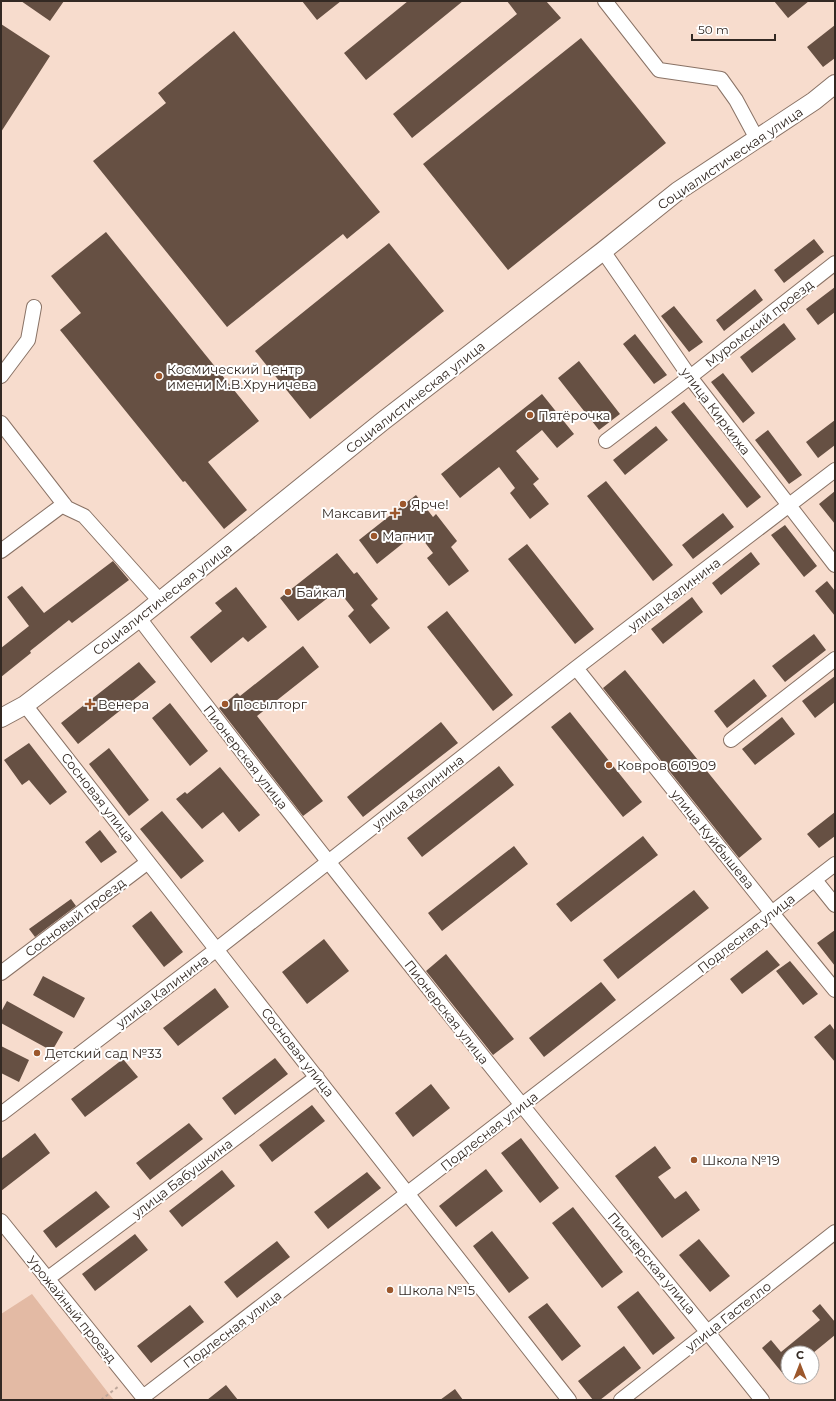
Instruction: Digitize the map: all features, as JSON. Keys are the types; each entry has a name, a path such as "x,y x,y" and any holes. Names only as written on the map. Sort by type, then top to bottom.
{"main road":[{"name":"Социалистическая улица","path":"1,718 25,705 139,618 383,421 603,251 678,191 814,101 835,84"}],"street":[{"path":"604,1 659,70 721,78 736,100 757,139"},
{"name":"улица Киркижа","path":"603,251 690,377 835,565"},
{"name":"Муромский проезд","path":"606,441 835,263"},
{"path":"1,376 28,340 34,306"},
{"path":"1,423 67,508 84,516 160,601"},
{"name":"улица Калинина","path":"1,1114 217,949 576,668 835,470"},
{"path":"1,551 64,504"},
{"name":"Пионерская улица","path":"139,618 328,862 522,1106 762,1400"},
{"path":"731,740 835,659"},
{"name":"улица Куйбышева","path":"576,668 835,990"},
{"name":"Сосновая улица","path":"25,705 569,1400"},
{"name":"Сосновый проезд","path":"1,973 148,862"},
{"name":"Подлесная улица","path":"143,1397 409,1194 835,864"},
{"path":"815,880 835,905"},
{"name":"улица Бабушкина","path":"47,1279 317,1077"},
{"name":"Урожайный проезд","path":"1,1221 143,1397"},
{"name":"улица Гастелло","path":"621,1400 835,1232"}],"path":[{"path":"102,1400 128,1378"}],"shaded area":[{"path":"32,1294 114,1400 1,1400 1,1314"}],"building":[{"path":"21,1 64,1 50,21"},
{"path":"302,1 341,1 317,20"},
{"path":"408,1 463,1 366,80 344,53"},
{"path":"507,1 546,1 561,18 412,138 393,114 517,14"},
{"path":"774,1 809,1 788,18"},
{"path":"1,24 50,56 1,132"},
{"path":"835,25 835,58 823,67 807,47"},
{"path":"234,31 380,212 347,239 343,234 227,327 93,161 166,103 158,93"},
{"path":"581,38 666,143 508,270 423,164"},
{"name":"Космический центр имени М.В.Хруничева","path":"106,232 259,421 208,462 247,510 224,529 185,481 183,482 60,330 81,313 51,276"},
{"path":"814,239 824,252 784,283 774,270"},
{"path":"389,243 444,311 310,419 255,351"},
{"path":"835,287 835,312 818,325 806,309"},
{"path":"755,289 763,300 724,331 716,320"},
{"path":"674,306 703,342 689,352 661,316"},
{"path":"784,323 796,339 752,373 740,357"},
{"path":"635,334 667,375 654,384 623,344"},
{"path":"579,361 620,414 599,430 558,378"},
{"path":"723,373 755,413 743,423 711,382"},
{"path":"542,394 574,434 557,448 542,430 516,451 539,479 533,484 549,504 530,519 510,493 515,488 499,467 460,498 441,474"},
{"path":"684,402 761,497 747,508 671,412"},
{"path":"835,420 835,445 818,458 806,442"},
{"path":"656,426 668,440 625,475 613,460"},
{"path":"768,430 802,475 789,484 755,440"},
{"path":"606,481 673,565 653,581 587,496"},
{"path":"835,491 835,524 819,504"},
{"path":"416,495 433,517 436,514 457,541 451,547 469,571 449,586 427,558 433,553 417,532 377,564 359,540"},
{"path":"723,513 734,527 693,559 682,545"},
{"path":"785,525 817,566 804,577 771,535"},
{"path":"527,544 594,629 575,644 508,559"},
{"path":"751,552 760,564 721,595 712,583"},
{"path":"337,553 354,574 357,572 378,599 371,605 390,628 370,644 348,616 354,610 338,590 298,621 280,598"},
{"path":"113,561 129,580 72,623 69,620 30,651 31,653 1,677 1,648 29,626 7,597 22,586 44,613"},
{"path":"827,581 835,591 835,616 815,591"},
{"path":"236,587 267,627 248,642 243,637 211,663 190,637 222,611 215,603"},
{"path":"692,597 703,612 663,644 651,629"},
{"path":"447,611 513,695 493,711 427,627"},
{"path":"814,634 826,650 785,682 772,666"},
{"path":"303,646 319,667 257,716 323,801 303,816 219,708 237,693 240,696"},
{"path":"139,662 156,682 78,744 61,723"},
{"path":"625,670 762,839 739,858 603,688"},
{"path":"835,676 835,702 815,718 802,701"},
{"path":"754,679 767,696 727,728 714,711"},
{"path":"170,703 208,751 190,766 152,718"},
{"path":"570,712 642,802 623,817 551,727"},
{"path":"782,717 795,734 755,765 742,749"},
{"path":"441,722 458,743 363,817 347,797"},
{"path":"29,743 67,792 50,805 29,780 22,785 4,760"},
{"path":"109,748 149,800 129,816 89,764"},
{"path":"499,766 514,785 422,857 407,838"},
{"path":"220,767 260,815 239,832 223,812 202,829 176,799 185,792 187,794"},
{"path":"162,811 204,861 181,879 140,829"},
{"path":"835,812 835,836 819,848 807,834"},
{"path":"100,830 117,852 101,863 85,842"},
{"path":"643,836 658,855 571,922 556,904"},
{"path":"514,846 528,864 442,931 428,913"},
{"path":"694,890 709,908 618,979 603,960"},
{"path":"71,899 76,906 35,937 29,929"},
{"path":"151,911 183,952 164,967 132,926"},
{"path":"835,930 835,966 817,943"},
{"path":"324,939 349,971 307,1004 282,972"},
{"path":"767,950 780,965 742,994 730,979"},
{"path":"446,954 514,1039 493,1055 426,971"},
{"path":"790,961 818,994 803,1005 776,971"},
{"path":"43,976 85,998 74,1018 33,995"},
{"path":"601,982 616,1000 544,1057 529,1038"},
{"path":"215,988 229,1007 178,1046 163,1028"},
{"path":"7,1001 63,1032 52,1051 1,1023 1,1012"},
{"path":"830,1024 835,1031 835,1062 814,1037"},
{"path":"1,1046 29,1060 19,1082 1,1073"},
{"path":"275,1058 288,1074 235,1115 222,1098"},
{"path":"123,1059 138,1077 85,1117 71,1099"},
{"path":"431,1084 450,1108 413,1137 395,1113"},
{"path":"312,1105 325,1121 272,1162 259,1145"},
{"path":"189,1123 203,1139 150,1180 136,1163"},
{"path":"35,1133 50,1153 1,1191 1,1159"},
{"path":"521,1138 559,1188 540,1203 501,1153"},
{"path":"655,1146 671,1168 658,1177 675,1199 686,1191 700,1210 662,1238 615,1176"},
{"path":"486,1169 503,1191 456,1227 439,1206"},
{"path":"222,1170 235,1186 182,1227 169,1211"},
{"path":"367,1172 381,1188 328,1229 314,1212"},
{"path":"96,1191 110,1207 56,1248 43,1231"},
{"path":"573,1207 623,1272 602,1288 552,1223"},
{"path":"492,1231 529,1278 509,1293 473,1246"},
{"path":"135,1234 148,1250 95,1291 82,1274"},
{"path":"699,1239 730,1276 710,1292 679,1255"},
{"path":"277,1241 290,1257 237,1298 224,1282"},
{"path":"638,1291 675,1338 653,1355 617,1307"},
{"path":"547,1303 581,1346 562,1361 528,1317"},
{"path":"820,1304 835,1322 835,1335 820,1347 820,1345 790,1345 820,1320 812,1311"},
{"path":"190,1305 204,1322 151,1363 137,1346"},
{"path":"771,1340 780,1351 780,1370 762,1348"},
{"path":"624,1346 641,1368 600,1400 593,1400 578,1381"},
{"path":"226,1385 238,1400 207,1400"},
{"path":"455,1389 463,1400 440,1400"}],"place":[{"name":"Космический центр имени М.В.Хруничева","path":"159,376"},
{"name":"Пятёрочка","path":"530,415"},
{"name":"Ярче!","path":"403,504"},
{"name":"Максавит","path":"395,513"},
{"name":"Магнит","path":"374,536"},
{"name":"Байкал","path":"288,592"},
{"name":"Венера","path":"90,704"},
{"name":"Посылторг","path":"225,704"},
{"name":"Ковров 601909","path":"609,765"},
{"name":"Детский сад №33","path":"37,1053"},
{"name":"Школа №19","path":"694,1160"},
{"name":"Школа №15","path":"390,1290"}]}
